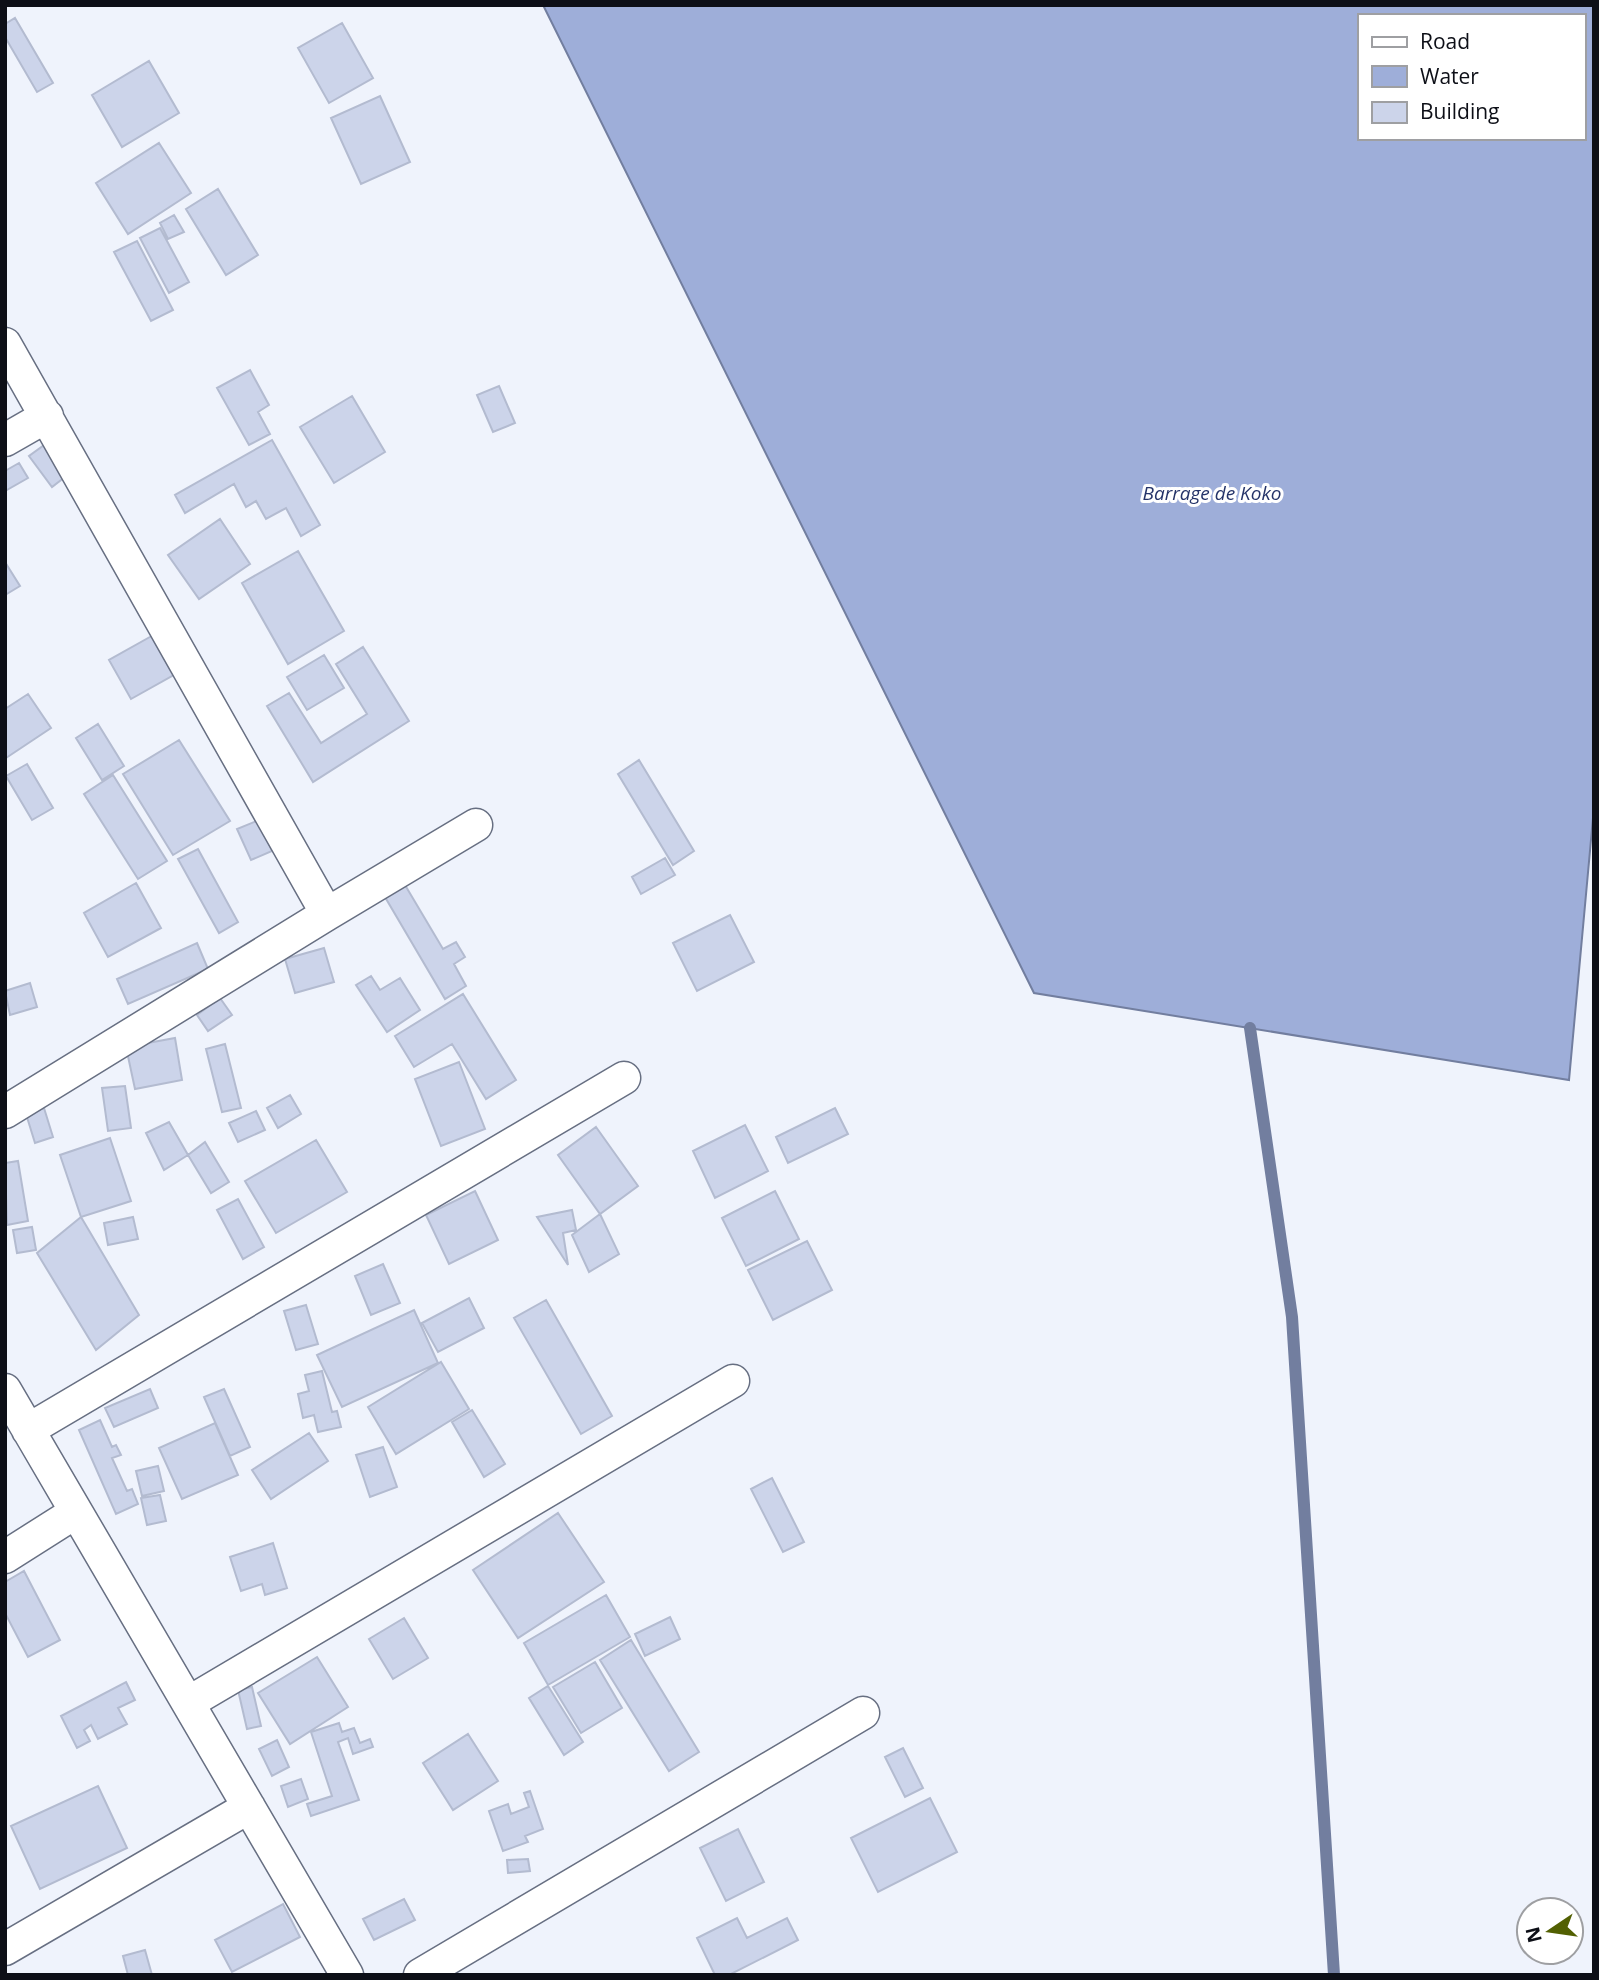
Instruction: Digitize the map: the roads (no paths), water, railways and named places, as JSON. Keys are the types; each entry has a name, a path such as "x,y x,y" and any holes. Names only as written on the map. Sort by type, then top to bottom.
{"street":[{"path":"5,344 327,914"},
{"path":"5,440 47,416"},
{"path":"5,1112 476,825"},
{"path":"28,1430 624,1078"},
{"path":"188,1703 733,1381"},
{"path":"5,1391 347,1975"},
{"path":"5,1557 76,1511"},
{"path":"420,1975 863,1713"},
{"path":"5,1949 249,1807"}],"water":[{"name":"Barrage de Koko","path":"543,5 1594,5 1594,807 1569,1080 1034,993"}],"waterway":[{"path":"1250,1028 1292,1317 1334,1975"}]}
